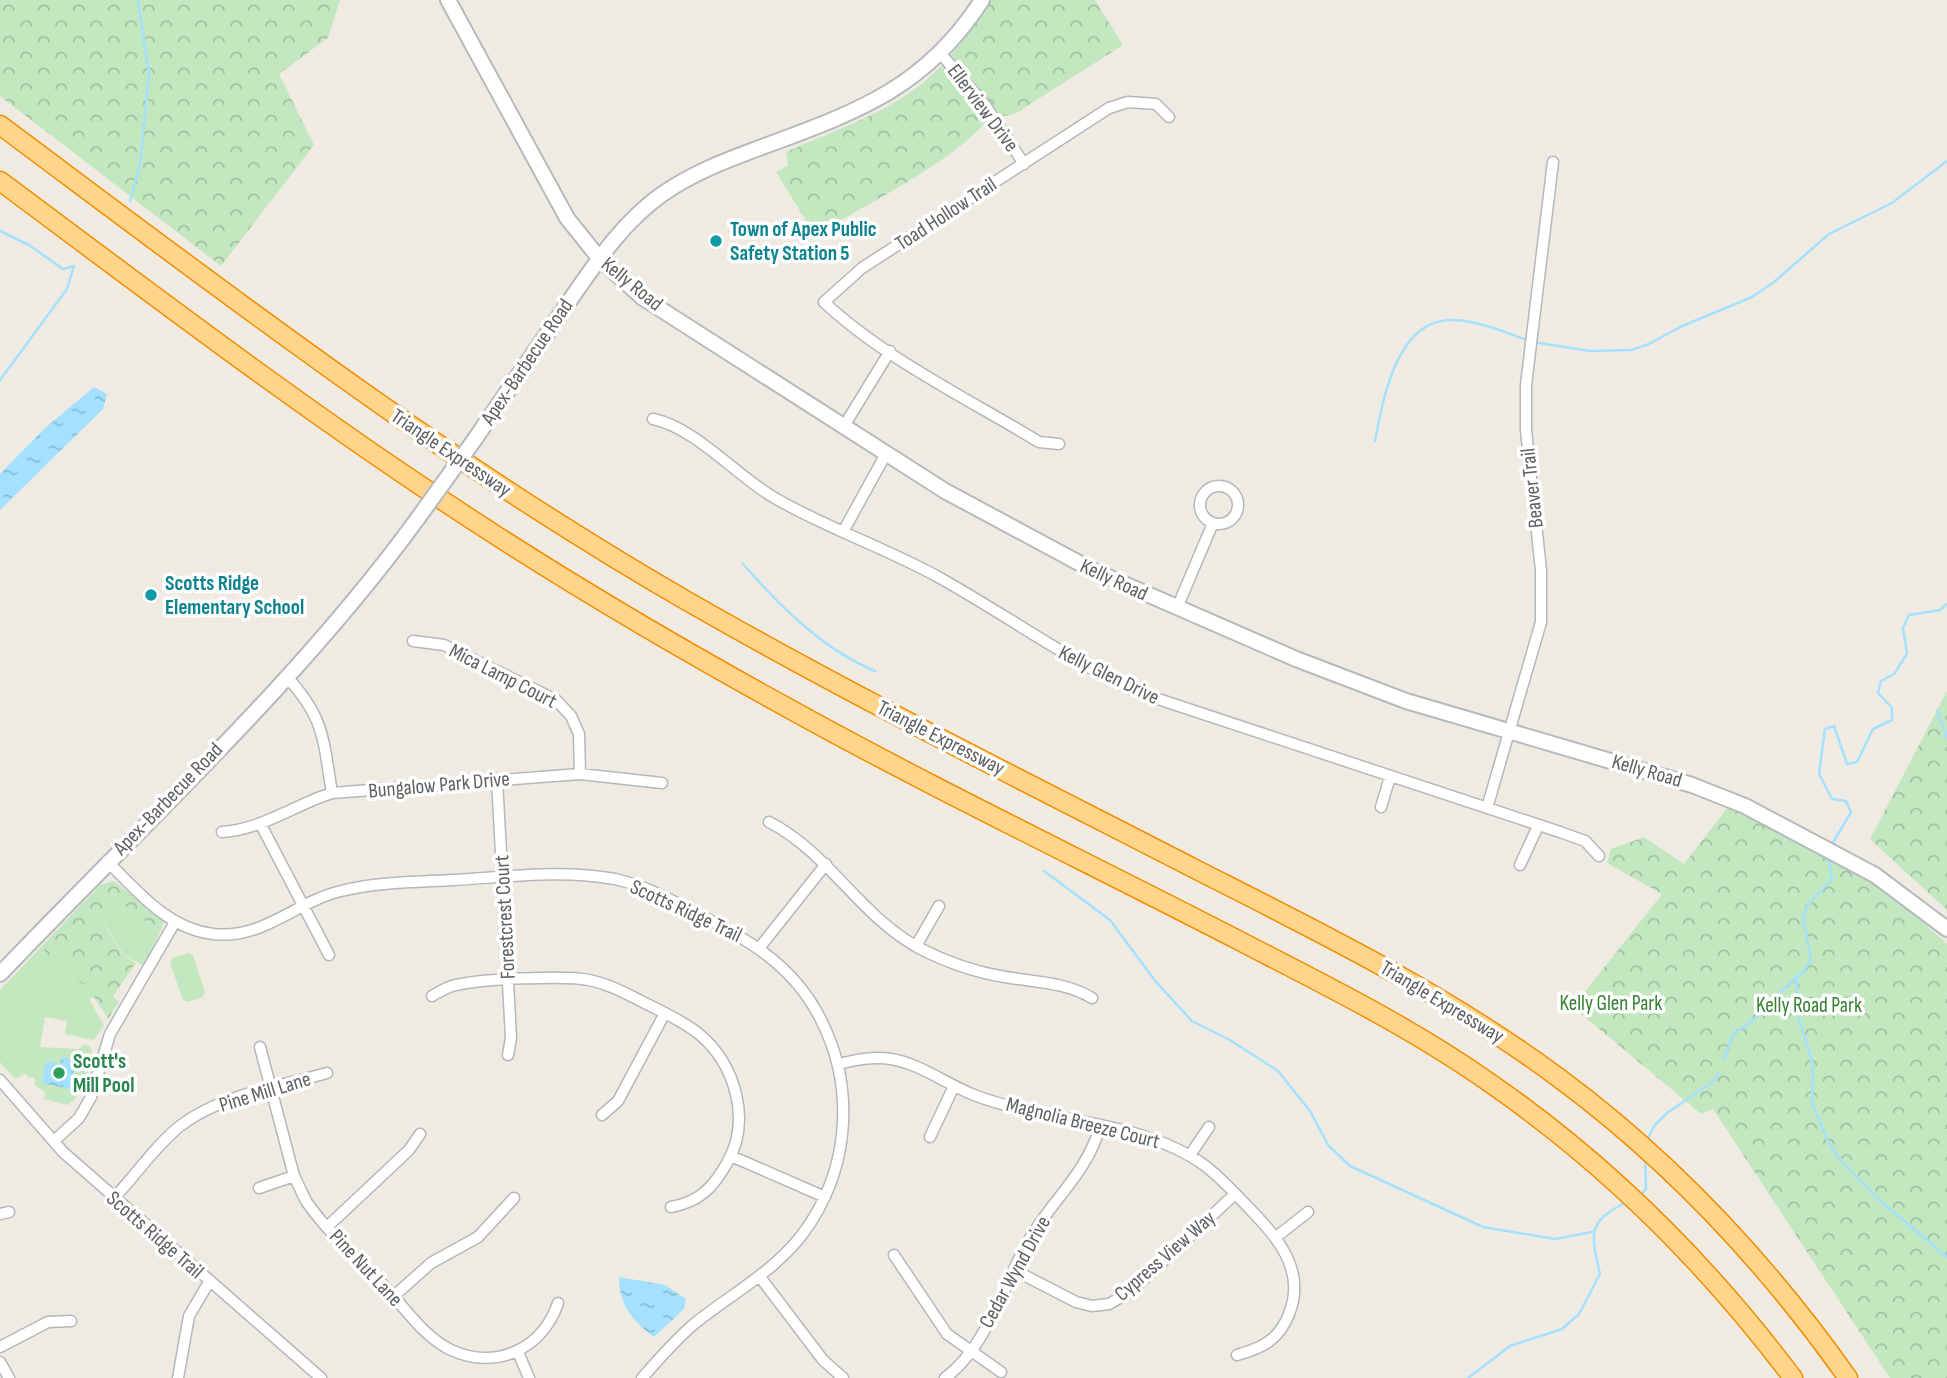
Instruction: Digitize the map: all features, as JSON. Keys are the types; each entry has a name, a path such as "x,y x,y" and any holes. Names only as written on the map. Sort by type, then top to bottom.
{"highway":[{"name":"Triangle Expressway","path":"0,125 351,385 494,482 602,550 834,683 1349,947 1434,994 1488,1028 1563,1081 1623,1130 1688,1190 1759,1265 1848,1378"},
{"name":"Triangle Expressway","path":"0,181 302,404 434,495 585,591 790,710 1322,983 1464,1066 1531,1113 1604,1172 1718,1285 1794,1378"}],"street":[{"name":"Kelly Road","path":"448,0 567,218 599,258 643,298 945,491 1032,540 1177,608 1296,659 1394,696 1692,785 1745,806 1875,875 1947,929"},
{"name":"Apex-Barbecue Road","path":"0,974 286,676 378,571 475,439 610,242 639,212 681,181 875,101 906,83 941,54 982,0"},
{"name":"Ellerview Drive","path":"941,54 985,105 1024,164"},
{"name":"Toad Hollow Trail","path":"1059,444 1039,442 890,351 851,325 824,302 862,268 1109,108 1128,102 1156,104 1169,117"},
{"name":"Beaver Trail","path":"1487,808 1541,622 1541,570 1526,430 1526,385 1553,162"},
{"path":"844,426 890,351"},
{"name":"Kelly Glen Drive","path":"653,419 670,422 738,474 778,500 942,579 1051,648 1134,691 1585,841 1599,856"},
{"path":"844,530 887,452"},
{"path":"1224,486 1234,493 1237,511 1231,520 1213,523 1203,516 1200,503 1205,491 1224,486"},
{"path":"1177,608 1213,523"},
{"name":"Mica Lamp Court","path":"413,641 444,645 556,700 571,716 579,734 580,774"},
{"path":"286,676 306,697 319,719 332,793"},
{"name":"Bungalow Park Drive","path":"222,832 241,831 303,802 332,793 580,774 662,783"},
{"path":"1381,807 1390,777"},
{"name":"Forestcrest Court","path":"497,779 509,981 511,1038 508,1055"},
{"path":"769,822 789,832 827,864 870,912 916,946 968,969 1069,986 1092,998"},
{"path":"260,823 329,955"},
{"path":"1520,866 1538,826"},
{"name":"Scotts Ridge Trail","path":"107,861 175,922 201,932 233,935 264,927 336,892 371,885 578,875 618,880 656,892 760,947 785,969 807,997 825,1027 838,1064 844,1108 841,1147 825,1196 798,1240 760,1277 695,1323 642,1378"},
{"path":"760,947 827,864"},
{"path":"916,946 939,906"},
{"path":"54,1142 79,1118 91,1097 110,1034 175,922"},
{"path":"432,996 455,985 587,979 611,986 665,1013 706,1041 728,1070 738,1111 738,1132 731,1156 705,1193 690,1203 671,1207"},
{"path":"602,1115 618,1101 665,1013"},
{"name":"Pine Nut Lane","path":"260,1047 294,1176 306,1201 327,1227 430,1336 452,1350 479,1357 518,1352"},
{"name":"Magnolia Breeze Court","path":"838,1064 875,1057 893,1059 987,1099 1153,1139 1190,1155 1215,1173 1276,1237 1290,1262 1294,1277 1290,1312 1267,1345 1237,1356"},
{"name":"Pine Mill Lane","path":"114,1198 159,1146 191,1118 220,1103 327,1073"},
{"name":"Scotts Ridge Trail","path":"1,1085 54,1142 114,1198 321,1378"},
{"path":"930,1137 954,1086"},
{"name":"Cedar Wynd Drive","path":"945,1378 970,1353 1040,1222 1091,1156 1100,1126"},
{"path":"1190,1155 1209,1126"},
{"path":"327,1227 409,1150 420,1134"},
{"path":"731,1156 825,1196"},
{"path":"259,1188 294,1176"},
{"name":"Cypress View Way","path":"1014,1270 1076,1303 1092,1306 1109,1304 1130,1292 1235,1194"},
{"path":"394,1297 431,1264 478,1237 514,1198"},
{"path":"1276,1237 1308,1212"},
{"path":"894,1255 941,1327 970,1353 1002,1372"},
{"path":"760,1277 823,1360 843,1378"},
{"path":"178,1378 189,1315 209,1282"},
{"path":"529,1378 518,1352 543,1334 550,1325 558,1303"},
{"path":"0,1347 48,1322 71,1321"},
{"path":"0,1362 9,1378"}],"green space":[{"path":"0,0 340,0 328,38 279,74 314,145 221,266 0,96"},
{"path":"990,0 1095,0 1123,45 1015,114 988,119 974,135 932,166 815,235 776,172 788,166 786,152 864,119 918,86 957,48"},
{"path":"1947,691 1947,910 1870,839"},
{"name":"Kelly Road Park","path":"1728,807 1795,825 1837,845 1947,944 1947,1378 1890,1378 1713,1109 1701,1114 1573,1007 1662,894 1607,863 1611,849 1644,837 1684,864"},
{"path":"114,881 164,921 160,932 125,906 104,918 103,923 123,955 136,963 113,996 119,1002 108,1019 94,997 89,999 85,985 75,979 83,966 56,962 41,947 100,885"},
{"path":"125,906 160,932 144,966 124,955 103,922 104,918"},
{"path":"41,947 56,962 84,966 89,999 104,1026 94,1040 65,1034 67,1021 45,1017 40,1047 78,1049 85,1044 91,1048 83,1088 67,1105 44,1099 45,1092 35,1085 35,1078 27,1077 27,1073 15,1079 0,1062 0,990"},
{"path":"188,953 193,955 205,992 203,997 188,1002 183,1000 170,963 172,958"}],"water":[{"path":"94,387 107,394 103,409 0,510 0,474 46,427"},
{"name":"Scott's Mill Pool","path":"62,1057 76,1060 70,1089 42,1083 46,1061 60,1064"},
{"path":"619,1277 665,1285 686,1299 684,1309 654,1337 639,1325 628,1311 621,1296"}],"waterway":[{"path":"130,201 140,165 149,74 138,0"},
{"path":"1533,342 1590,351 1631,350 1649,344 1680,327 1752,297 1774,282 1829,234 1892,203 1947,161"},
{"path":"0,231 29,245 63,269 74,266"},
{"path":"0,380 67,289 74,266"},
{"path":"1375,441 1388,383 1406,346 1419,332 1435,323 1454,320 1482,325 1527,340"},
{"path":"743,564 787,611 820,639 875,671"},
{"path":"1831,846 1851,812 1846,801 1832,799 1819,774 1825,729 1834,726 1847,764 1857,762 1873,729 1892,720 1892,708 1878,693 1881,681 1894,674 1907,654 1903,628 1909,615 1940,610 1947,604"},
{"path":"1937,710 1947,738"},
{"path":"1724,1059 1733,1035 1766,1010 1778,994 1804,971 1811,959 1803,918 1808,905 1832,879 1828,856"},
{"path":"1044,871 1110,920 1156,982 1192,1021 1230,1040 1278,1071 1310,1111 1328,1145 1350,1166 1483,1227 1555,1239 1592,1232"},
{"path":"1797,978 1797,1012 1813,1065 1812,1103 1828,1141 1837,1156 1879,1200 1947,1257"},
{"path":"1647,1140 1655,1125 1667,1113 1715,1080 1718,1073"},
{"path":"1639,1197 1646,1189 1645,1157"},
{"path":"1468,1378 1510,1346 1562,1329 1579,1314 1600,1274 1594,1239 1598,1223 1604,1216 1627,1202"}],"place":[{"name":"Town of Apex Public Safety Station 5","path":"716,241"},
{"name":"Scotts Ridge Elementary School","path":"151,595"},
{"name":"Scott's Mill Pool","path":"59,1073"}],"park label":[{"name":"Kelly Glen Park","path":"1611,1003"}]}
